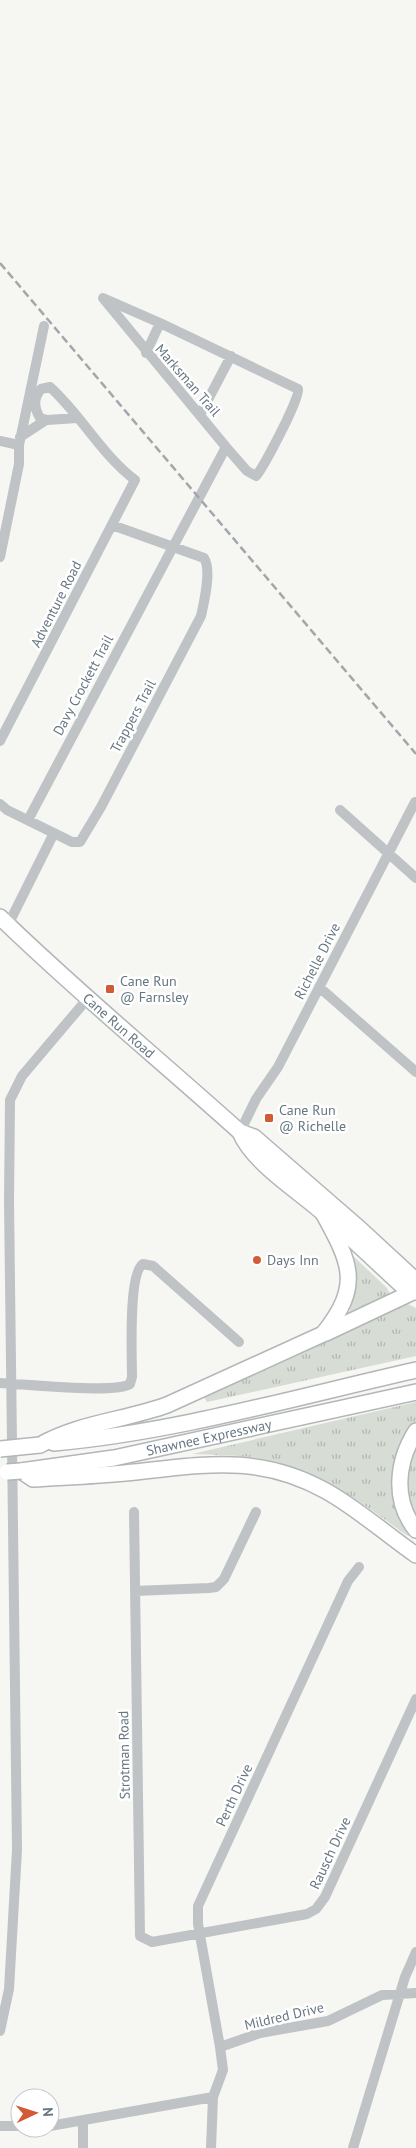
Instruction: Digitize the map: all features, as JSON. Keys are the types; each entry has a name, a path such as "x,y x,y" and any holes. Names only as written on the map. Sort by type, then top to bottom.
{"highway":[{"name":"Cane Run Road","path":"4,921 22,940 240,1132 254,1137 360,1229 414,1278 416,1288 407,1290 324,1213 268,1167 245,1144 240,1132"},
{"path":"323,1334 338,1315 346,1298 349,1282 343,1248 324,1213"},
{"path":"360,1229 416,1265"},
{"path":"40,1445 58,1434 147,1412 167,1405 323,1334 416,1288"},
{"name":"Shawnee Expressway","path":"0,1449 107,1438 416,1370"},
{"name":"Shawnee Expressway","path":"0,1473 114,1458 416,1392"},
{"path":"416,1431 404,1456 399,1477 401,1498 409,1519 416,1530"},
{"path":"21,1471 33,1479 126,1473 197,1464 227,1463 257,1467 299,1479 325,1491 354,1509 416,1555"}],"street":[{"name":"Marksman Trail","path":"160,324 103,298 146,353 226,447 247,471 256,476 300,392 231,356"},
{"path":"146,353 160,324 231,356 200,415"},
{"path":"0,557 19,464 19,441 44,326"},
{"path":"45,386 50,387 62,398 77,418 46,420 40,418 35,409 37,394 45,386"},
{"name":"Adventure Road","path":"0,741 135,480 118,467 77,418"},
{"path":"0,441 19,441 46,420"},
{"name":"Davy Crockett Trail","path":"28,820 226,447"},
{"path":"112,525 172,546"},
{"name":"Trappers Trail","path":"54,833 78,843 84,837 196,627 205,599 207,562 204,558 172,546"},
{"name":"Richelle Drive","path":"240,1132 256,1099 278,1066 415,802"},
{"path":"0,804 54,833 4,921"},
{"path":"340,810 416,878"},
{"path":"319,987 416,1072"},
{"path":"0,2031 9,1988 17,1850 8,1183 10,1100 22,1076 88,998"},
{"path":"0,1383 121,1388 130,1384 132,1377 132,1304 136,1271 143,1264 153,1266 239,1342"},
{"name":"Strotman Road","path":"134,1512 140,1936 152,1942 200,1934"},
{"path":"135,1591 209,1588 220,1584 228,1572 256,1512"},
{"name":"Perth Drive","path":"220,2048 197,1912 201,1899 348,1582 359,1567"},
{"name":"Rausch Drive","path":"200,1934 307,1914 316,1909 325,1897 416,1699"},
{"path":"353,2148 400,1993 416,1952"},
{"name":"Mildred Drive","path":"220,2048 260,2033 328,2021 382,1995 416,1993"},
{"path":"211,2148 213,2097 223,2070 220,2048"},
{"path":"60,2124 213,2097"},
{"path":"83,2121 83,2148"}],"green space":[{"path":"353,1256 387,1288 390,1294 349,1312 355,1284"},
{"path":"408,1304 416,1308 416,1356 207,1402 204,1397 403,1305"},
{"path":"416,1402 416,1423 403,1443 410,1536 333,1486 294,1468 250,1457 192,1454"},
{"path":"416,1440 416,1520 409,1501 406,1480 408,1459"}],"railway":[{"path":"0,263 416,754"}],"place":[{"name":"Cane Run @ Farnsley","path":"110,989"},
{"name":"Cane Run @ Richelle","path":"269,1118"},
{"name":"Days Inn","path":"257,1260"}]}
